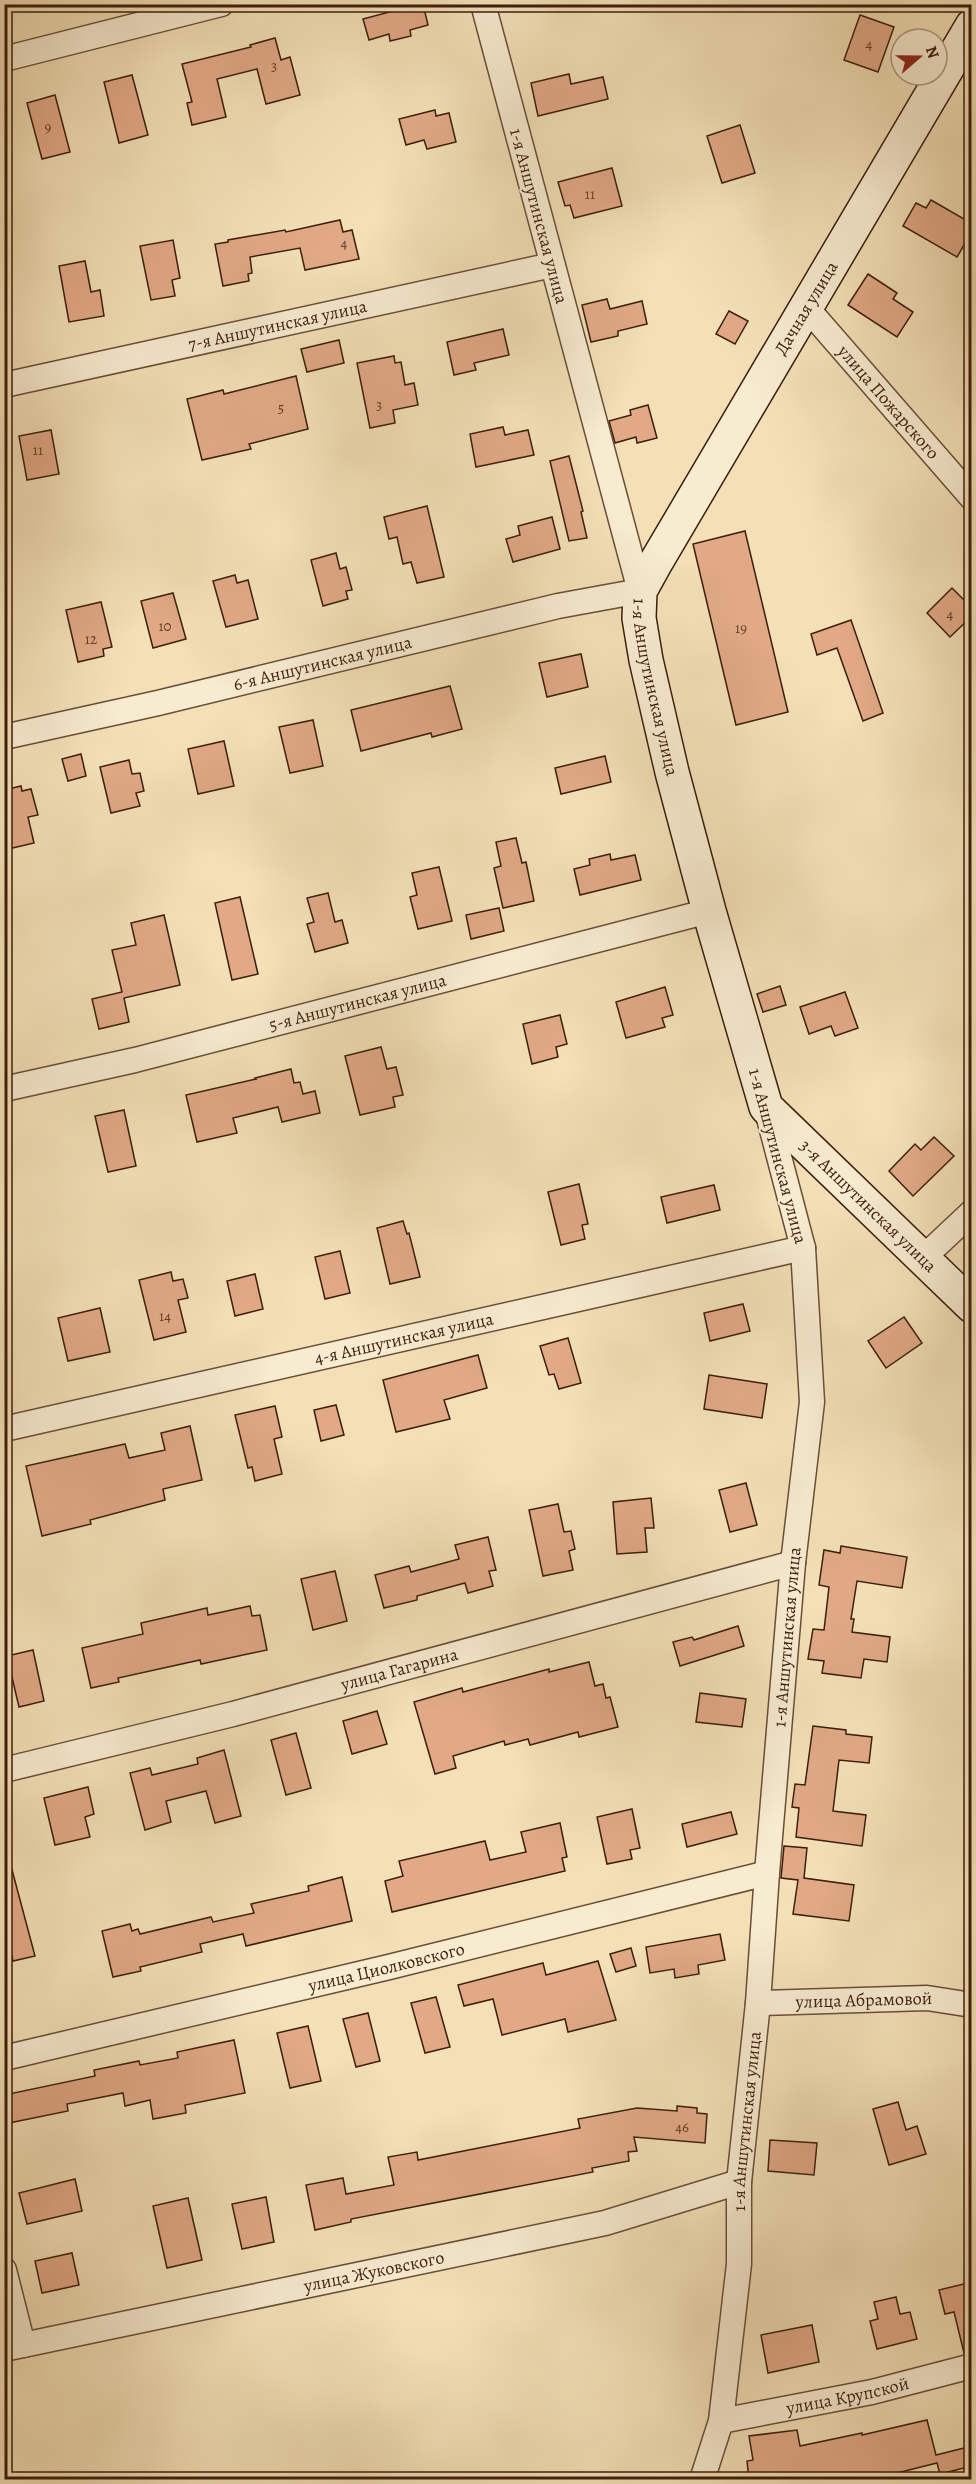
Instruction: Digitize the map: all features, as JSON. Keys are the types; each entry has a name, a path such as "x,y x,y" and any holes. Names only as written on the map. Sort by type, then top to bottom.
{"street":[{"path":"4,59 221,4"},
{"name":"1-я Аншутинская улица","path":"483,4 640,591 639,618 672,772 803,1248 812,1402 793,1563 758,2003 739,2182 739,2264 721,2421 702,2480"},
{"name":"Дачная улица","path":"640,591 972,26"},
{"name":"7-я Аншутинская улица","path":"4,386 552,265"},
{"name":"улица Пожарского","path":"806,307 972,498"},
{"name":"6-я Аншутинская улица","path":"4,737 158,704 558,606 640,591"},
{"name":"5-я Аншутинская улица","path":"4,1089 135,1060 709,911"},
{"name":"3-я Аншутинская улица","path":"766,1107 972,1306"},
{"path":"923,1258 972,1212"},
{"name":"4-я Аншутинская улица","path":"4,1429 803,1248"},
{"name":"улица Гагарина","path":"4,1770 233,1714 793,1563"},
{"name":"улица Циолковского","path":"4,2058 389,1967 767,1873"},
{"name":"улица Абрамовой","path":"758,2003 927,1998 972,2005"},
{"name":"улица Жуковского","path":"14,2347 605,2223 739,2182"},
{"path":"4,2270 14,2347"},
{"name":"улица Крупской","path":"721,2421 872,2392 972,2366"}],"building":[{"path":"423,4 428,25 410,30 411,36 390,41 389,34 369,40 363,19"},
{"path":"860,15 894,27 889,27 889,41 878,72 844,60"},
{"path":"275,38 281,60 290,57 300,95 266,104 257,69 217,79 226,117 192,125 187,103 192,102 182,64 251,47 250,45"},
{"path":"569,74 571,84 603,77 608,99 538,116 531,83"},
{"path":"132,75 148,135 119,143 104,82"},
{"path":"55,95 70,152 42,159 27,103"},
{"path":"435,110 436,116 449,113 456,142 427,149 424,140 406,145 399,119"},
{"path":"740,125 755,173 722,183 707,136"},
{"path":"612,168 622,206 574,218 570,205 565,206 558,182"},
{"path":"931,200 971,223 967,231 971,233 957,257 903,226 916,203 926,208"},
{"path":"340,220 343,232 352,230 359,259 305,270 300,248 250,257 252,273 248,274 249,281 223,286 215,244"},
{"path":"173,240 180,278 172,280 175,296 151,300 140,246"},
{"path":"85,261 91,292 100,290 104,316 69,322 59,266"},
{"path":"868,274 897,293 893,299 913,312 897,337 848,305"},
{"path":"607,299 610,309 642,301 647,324 618,331 618,336 591,342 582,305"},
{"path":"729,311 748,321 735,344 716,334"},
{"path":"503,329 509,355 474,363 476,370 454,375 447,342"},
{"path":"339,340 344,363 307,372 301,349"},
{"path":"394,356 395,363 401,362 405,385 414,383 418,405 393,410 395,423 370,428 357,363"},
{"path":"296,376 308,429 249,444 251,449 202,460 187,399 223,390 224,394"},
{"path":"648,405 657,438 637,443 636,437 615,443 609,421 631,415 630,410"},
{"path":"503,427 505,435 528,430 534,455 476,467 470,434"},
{"path":"51,430 59,474 27,480 19,436"},
{"path":"569,456 583,511 581,512 587,538 569,541 550,461"},
{"path":"427,506 444,577 417,583 411,562 403,564 397,537 389,539 384,517"},
{"path":"552,517 560,549 513,562 506,539 520,535 518,526"},
{"path":"745,531 788,712 736,725 693,544"},
{"path":"336,553 340,569 346,567 352,590 346,591 348,599 323,606 311,560"},
{"path":"235,575 237,583 248,580 258,619 226,627 213,581"},
{"path":"952,588 972,608 972,616 950,637 927,613"},
{"path":"173,593 186,639 153,648 141,601"},
{"path":"101,602 112,647 103,649 104,656 78,662 66,610"},
{"path":"851,620 883,713 863,721 837,648 817,655 811,634"},
{"path":"581,654 588,687 547,697 539,663"},
{"path":"450,686 462,729 432,737 431,733 361,751 351,710"},
{"path":"313,720 323,766 290,773 279,727"},
{"path":"224,741 234,786 198,794 188,749"},
{"path":"81,754 86,776 68,781 62,759"},
{"path":"605,756 611,782 561,794 555,768"},
{"path":"129,760 132,774 140,773 144,791 136,793 140,806 111,813 100,767"},
{"path":"21,786 22,791 31,789 38,815 28,817 34,843 4,850 4,790"},
{"path":"516,838 522,863 526,862 534,901 503,908 494,868 501,866 496,842"},
{"path":"610,854 611,860 635,855 641,880 580,895 574,869 590,865 589,859"},
{"path":"439,867 452,921 418,929 410,897 417,895 412,873"},
{"path":"328,893 335,922 342,920 348,943 315,952 307,924 314,922 307,898"},
{"path":"240,897 258,974 232,980 215,903"},
{"path":"499,908 504,931 471,939 466,915"},
{"path":"164,915 180,985 124,998 129,1022 99,1029 92,999 122,992 112,950 136,945 131,923"},
{"path":"780,986 786,1005 763,1012 757,994"},
{"path":"665,987 673,1015 662,1018 665,1027 626,1038 616,1002"},
{"path":"845,992 858,1028 835,1036 831,1026 809,1034 800,1007"},
{"path":"560,1015 567,1044 556,1047 558,1057 532,1064 523,1024"},
{"path":"381,1047 387,1069 396,1067 403,1095 393,1097 395,1107 360,1115 345,1056"},
{"path":"291,1069 294,1083 300,1082 303,1094 315,1091 320,1113 282,1122 278,1107 233,1118 237,1133 197,1142 186,1095"},
{"path":"124,1110 136,1166 108,1172 95,1116"},
{"path":"934,1137 954,1156 913,1196 889,1171 915,1144 921,1150"},
{"path":"579,1184 588,1224 582,1225 585,1239 561,1245 548,1192"},
{"path":"714,1185 720,1210 667,1223 661,1197"},
{"path":"403,1221 407,1234 409,1233 420,1277 390,1284 377,1228"},
{"path":"340,1251 350,1293 325,1299 315,1257"},
{"path":"171,1272 173,1281 183,1279 188,1298 178,1300 186,1332 154,1340 139,1280"},
{"path":"255,1274 263,1309 235,1316 227,1281"},
{"path":"743,1304 750,1331 710,1341 704,1313"},
{"path":"100,1308 110,1352 68,1361 58,1318"},
{"path":"904,1317 922,1343 886,1368 868,1341"},
{"path":"568,1338 581,1383 559,1389 554,1374 549,1375 540,1346"},
{"path":"478,1355 487,1388 444,1400 450,1419 396,1432 383,1380"},
{"path":"709,1375 767,1384 762,1418 704,1409"},
{"path":"336,1405 344,1435 321,1441 314,1410"},
{"path":"275,1406 282,1437 274,1439 282,1474 255,1481 252,1467 248,1468 235,1415"},
{"path":"190,1426 202,1480 163,1489 165,1500 90,1520 91,1524 42,1536 26,1466 125,1444 129,1458 165,1450 161,1433"},
{"path":"746,1483 757,1525 730,1532 719,1490"},
{"path":"651,1498 654,1528 645,1528 647,1552 617,1554 613,1502"},
{"path":"558,1504 564,1532 571,1531 575,1549 569,1551 573,1570 543,1576 529,1510"},
{"path":"488,1537 496,1570 489,1571 493,1586 468,1593 465,1583 417,1596 417,1600 384,1608 375,1575 409,1566 411,1572 459,1559 455,1545"},
{"path":"841,1546 907,1557 902,1588 857,1581 851,1619 854,1619 852,1632 890,1637 887,1662 864,1659 861,1678 822,1673 824,1661 808,1659 813,1629 824,1630 829,1587 819,1585 824,1550 840,1553"},
{"path":"335,1571 347,1621 313,1630 301,1579"},
{"path":"250,1606 252,1616 260,1615 267,1650 201,1664 200,1660 118,1678 119,1682 91,1688 82,1648 143,1634 141,1623 207,1608 208,1615"},
{"path":"738,1626 744,1646 680,1666 673,1642 692,1637 694,1640"},
{"path":"33,1650 44,1701 19,1707 7,1656"},
{"path":"589,1662 595,1686 603,1684 606,1698 610,1697 618,1727 579,1737 578,1732 530,1745 528,1739 505,1745 504,1741 453,1756 456,1768 435,1774 414,1702 462,1688 463,1692 549,1669 549,1672"},
{"path":"700,1693 746,1699 742,1727 696,1722"},
{"path":"377,1711 387,1744 352,1754 343,1721"},
{"path":"813,1726 846,1730 846,1734 872,1737 869,1763 839,1760 833,1811 866,1815 862,1846 796,1837 799,1808 792,1807 795,1784 805,1785"},
{"path":"296,1733 311,1788 286,1795 271,1740"},
{"path":"224,1750 241,1816 215,1823 206,1791 166,1801 171,1822 145,1830 130,1773 150,1768 152,1775 198,1764 197,1758"},
{"path":"88,1787 94,1814 85,1817 90,1837 55,1845 44,1798"},
{"path":"632,1809 640,1848 630,1850 632,1859 607,1864 597,1817"},
{"path":"731,1812 737,1834 687,1847 682,1824"},
{"path":"560,1823 567,1857 562,1858 565,1871 392,1912 385,1881 403,1876 399,1861 485,1841 490,1860 526,1852 521,1832"},
{"path":"784,1846 807,1848 804,1878 854,1885 849,1921 793,1914 798,1880 781,1878"},
{"path":"11,1866 35,1956 13,1961 4,1926 4,1867"},
{"path":"342,1877 352,1921 246,1946 243,1934 200,1944 202,1952 140,1967 141,1971 113,1977 102,1931 130,1924 132,1931 138,1929 140,1934 211,1917 213,1922 254,1913 251,1904 309,1891 308,1886"},
{"path":"720,1934 725,1960 698,1965 699,1974 675,1978 674,1969 650,1973 646,1947"},
{"path":"631,1948 636,1966 616,1972 610,1954"},
{"path":"598,1961 616,2020 568,2032 565,2019 502,2035 493,1999 464,2006 458,1985 543,1963 546,1975"},
{"path":"436,1997 450,2047 425,2053 411,2003"},
{"path":"368,2013 380,2061 356,2067 343,2019"},
{"path":"308,2026 321,2081 290,2088 277,2033"},
{"path":"234,2040 245,2093 185,2105 186,2113 153,2119 150,2100 125,2106 123,2093 67,2104 68,2111 4,2124 4,2095 95,2076 94,2070 139,2061 140,2065 178,2058 177,2052"},
{"path":"898,2102 906,2130 917,2126 926,2154 889,2165 873,2109"},
{"path":"677,2106 697,2108 697,2113 707,2114 705,2143 634,2137 637,2151 628,2152 629,2161 592,2168 593,2172 351,2219 351,2222 315,2230 306,2185 343,2178 346,2194 394,2185 388,2157 417,2152 418,2160 580,2128 578,2119 637,2108 677,2111"},
{"path":"770,2140 817,2143 814,2175 768,2171"},
{"path":"75,2179 82,2211 27,2224 19,2193"},
{"path":"266,2197 274,2242 242,2249 232,2204"},
{"path":"188,2198 202,2260 167,2268 153,2206"},
{"path":"72,2253 79,2285 42,2293 35,2261"},
{"path":"972,2282 972,2352 964,2353 954,2312 945,2314 939,2290"},
{"path":"896,2297 900,2314 910,2312 917,2339 877,2349 870,2321 878,2319 874,2302"},
{"path":"812,2325 819,2362 768,2373 761,2335"},
{"path":"927,2420 936,2455 972,2446 972,2466 940,2474 937,2463 869,2480 749,2480 747,2461 753,2460 749,2436 797,2430 800,2446"}]}
